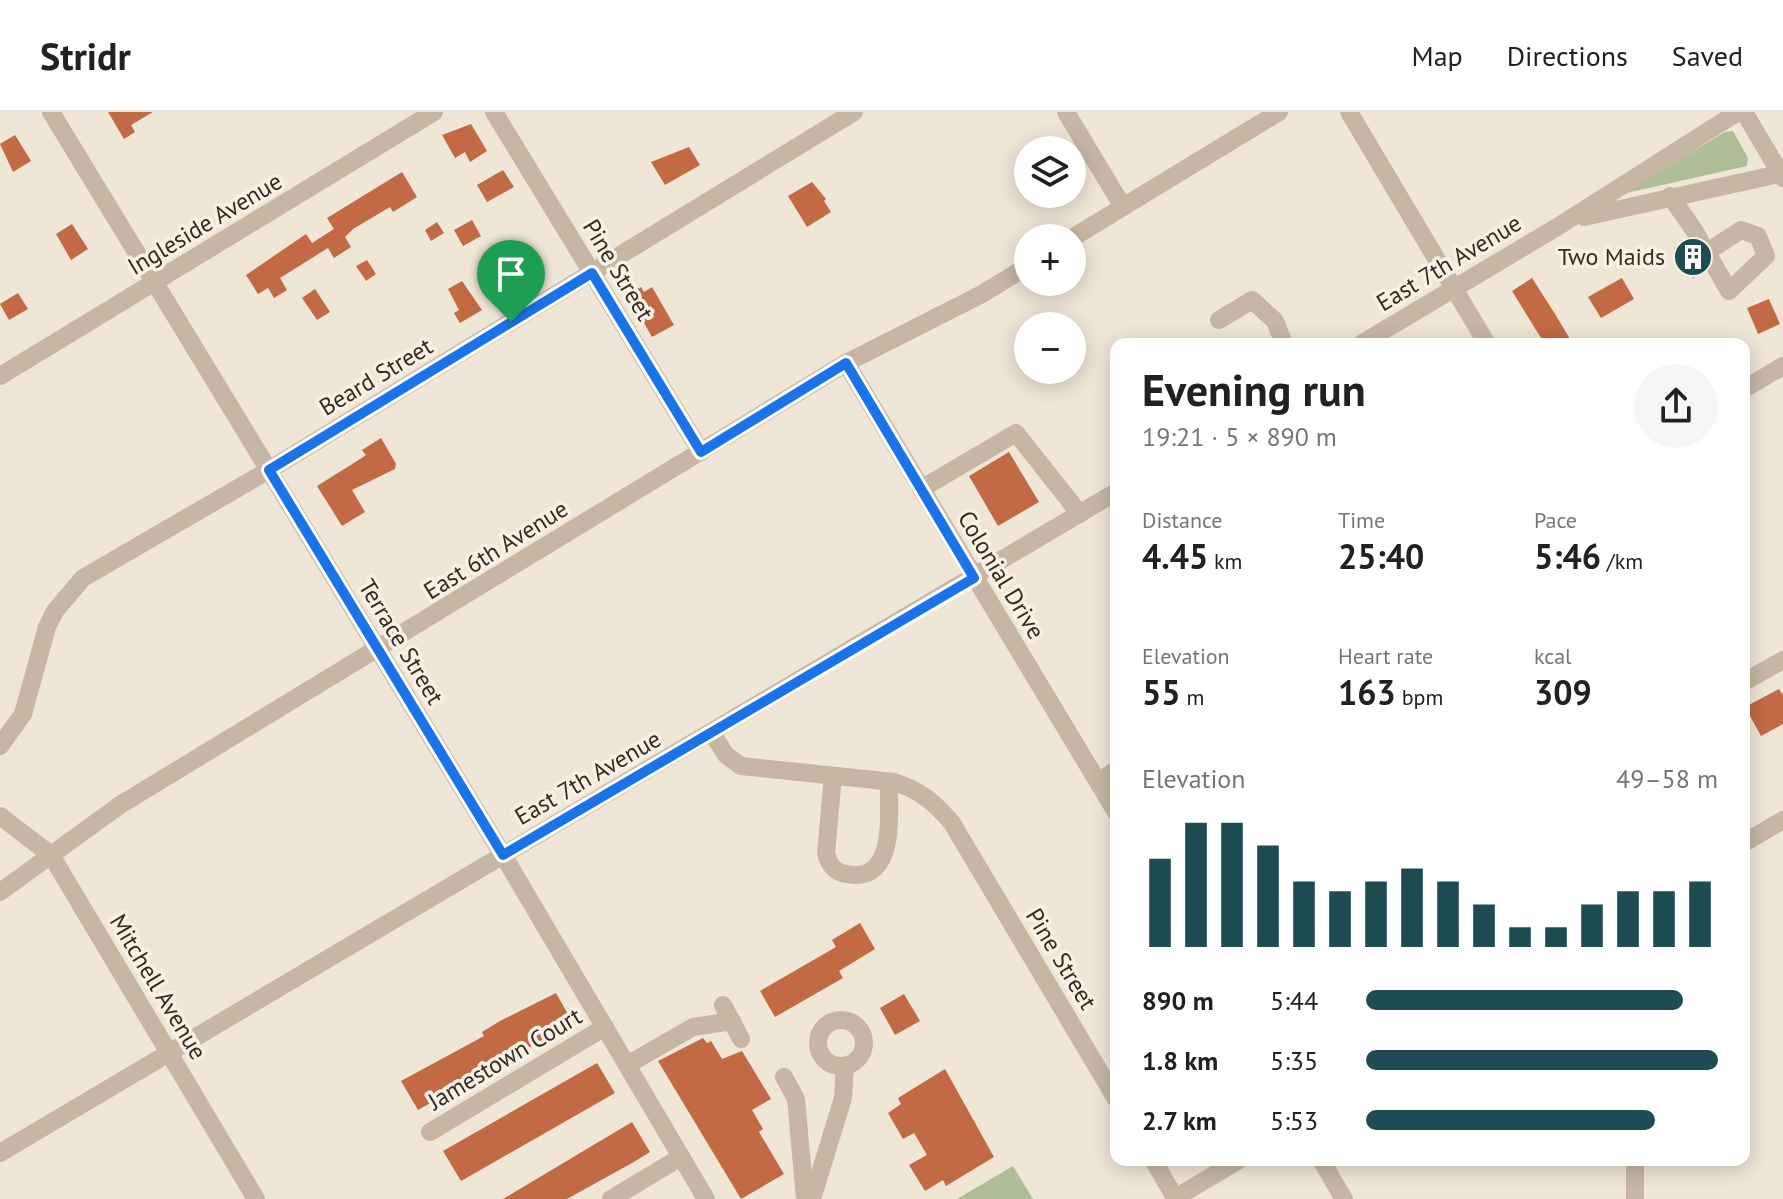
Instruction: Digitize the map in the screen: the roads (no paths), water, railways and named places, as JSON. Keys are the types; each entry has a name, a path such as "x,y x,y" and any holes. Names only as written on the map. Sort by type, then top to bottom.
{"street":[{"name":"Terrace Street","path":"51,112 503,855 706,1199"},
{"name":"Ingleside Avenue","path":"0,376 434,112"},
{"name":"Pine Street","path":"494,112 701,452"},
{"name":"Beard Street","path":"0,746 23,714 47,627 73,587 854,112"},
{"path":"1066,112 1123,207"},
{"path":"1086,229 1279,112"},
{"path":"1349,112 1483,338"},
{"path":"1741,112 1777,153 1782,175"},
{"name":"East 7th Avenue","path":"1371,338 1741,112"},
{"name":"East 7th Avenue","path":"1562,224 1670,196 1782,175"},
{"path":"1670,196 1707,252"},
{"name":"East 6th Avenue","path":"0,892 120,805 379,651 846,363 1014,275"},
{"path":"1219,320 1252,300 1275,321 1282,338"},
{"name":"Colonial Drive","path":"846,363 1110,802"},
{"path":"1750,385 1783,366"},
{"path":"921,489 1016,433 1080,514"},
{"name":"East 7th Avenue","path":"0,1153 1110,496"},
{"path":"1750,679 1783,660"},
{"name":"Pine Street","path":"712,733 726,755 741,766 889,782 913,788 936,804 965,845 1110,1089"},
{"path":"1098,782 1110,774"},
{"path":"833,776 826,853 828,863 837,872 851,875 870,871 880,863 886,852 889,782"},
{"name":"Mitchell Avenue","path":"0,816 51,855 256,1199"},
{"path":"1750,839 1783,820"},
{"path":"627,1065 693,1027 727,1013 741,1039"},
{"name":"Jamestown Court","path":"430,1132 605,1027"},
{"path":"812,1199 843,1098 845,1066"},
{"path":"784,1077 796,1099 805,1199 794,1199"},
{"path":"611,1199 681,1157"},
{"path":"1157,1166 1176,1199 1229,1166"},
{"path":"1325,1166 1344,1199"},
{"path":"1635,1166 1635,1199"}],"place":[{"name":"Two Maids","path":"1693,257"}]}
